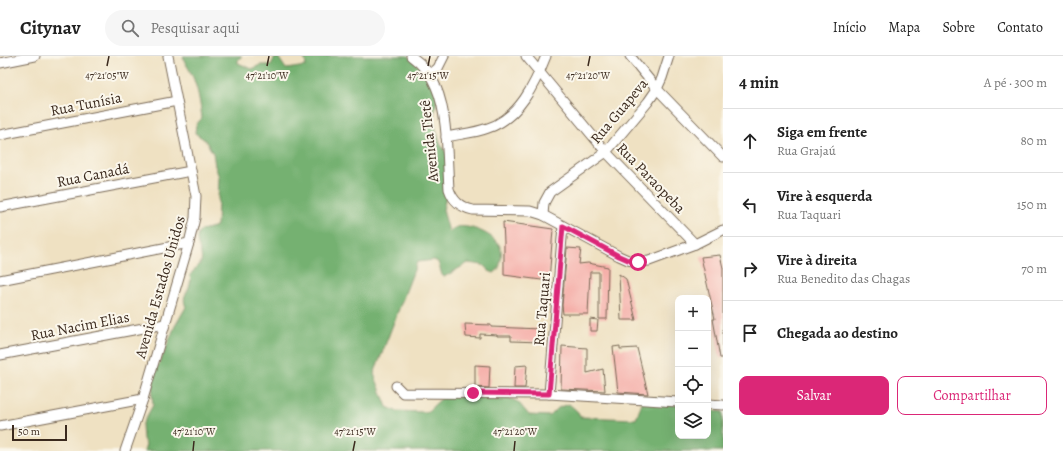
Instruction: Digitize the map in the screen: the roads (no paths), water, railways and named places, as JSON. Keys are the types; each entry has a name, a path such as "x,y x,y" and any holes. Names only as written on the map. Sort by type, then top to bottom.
{"street":[{"path":"0,63 35,56"},
{"name":"Avenida Estados Unidos","path":"125,451 143,399 195,218 196,196 168,56"},
{"name":"Avenida Tietê","path":"411,56 430,75 436,86 440,99 446,137 449,189 457,203 464,208 473,210 530,211 543,215"},
{"path":"430,75 442,62 444,56"},
{"name":"Rua Paraopeba","path":"526,56 606,152 695,244"},
{"path":"446,137 488,128 500,123 512,113 524,98 540,72 546,56"},
{"path":"630,56 657,89 723,157"},
{"name":"Rua Guapeva","path":"543,215 544,203 550,192 606,152 648,102 657,89 669,56"},
{"name":"Rua Tunísia","path":"0,135 177,101"},
{"name":"Rua Canadá","path":"0,207 190,171"},
{"path":"543,215 619,256 638,262 649,261 695,244 723,230"},
{"name":"Rua Taquari","path":"549,394 563,226"},
{"path":"0,280 189,243"},
{"name":"Rua Nacim Elias","path":"0,355 165,324"},
{"path":"396,386 403,393 549,394 675,402"},
{"path":"0,426 143,399"},
{"path":"711,404 723,405"}]}
